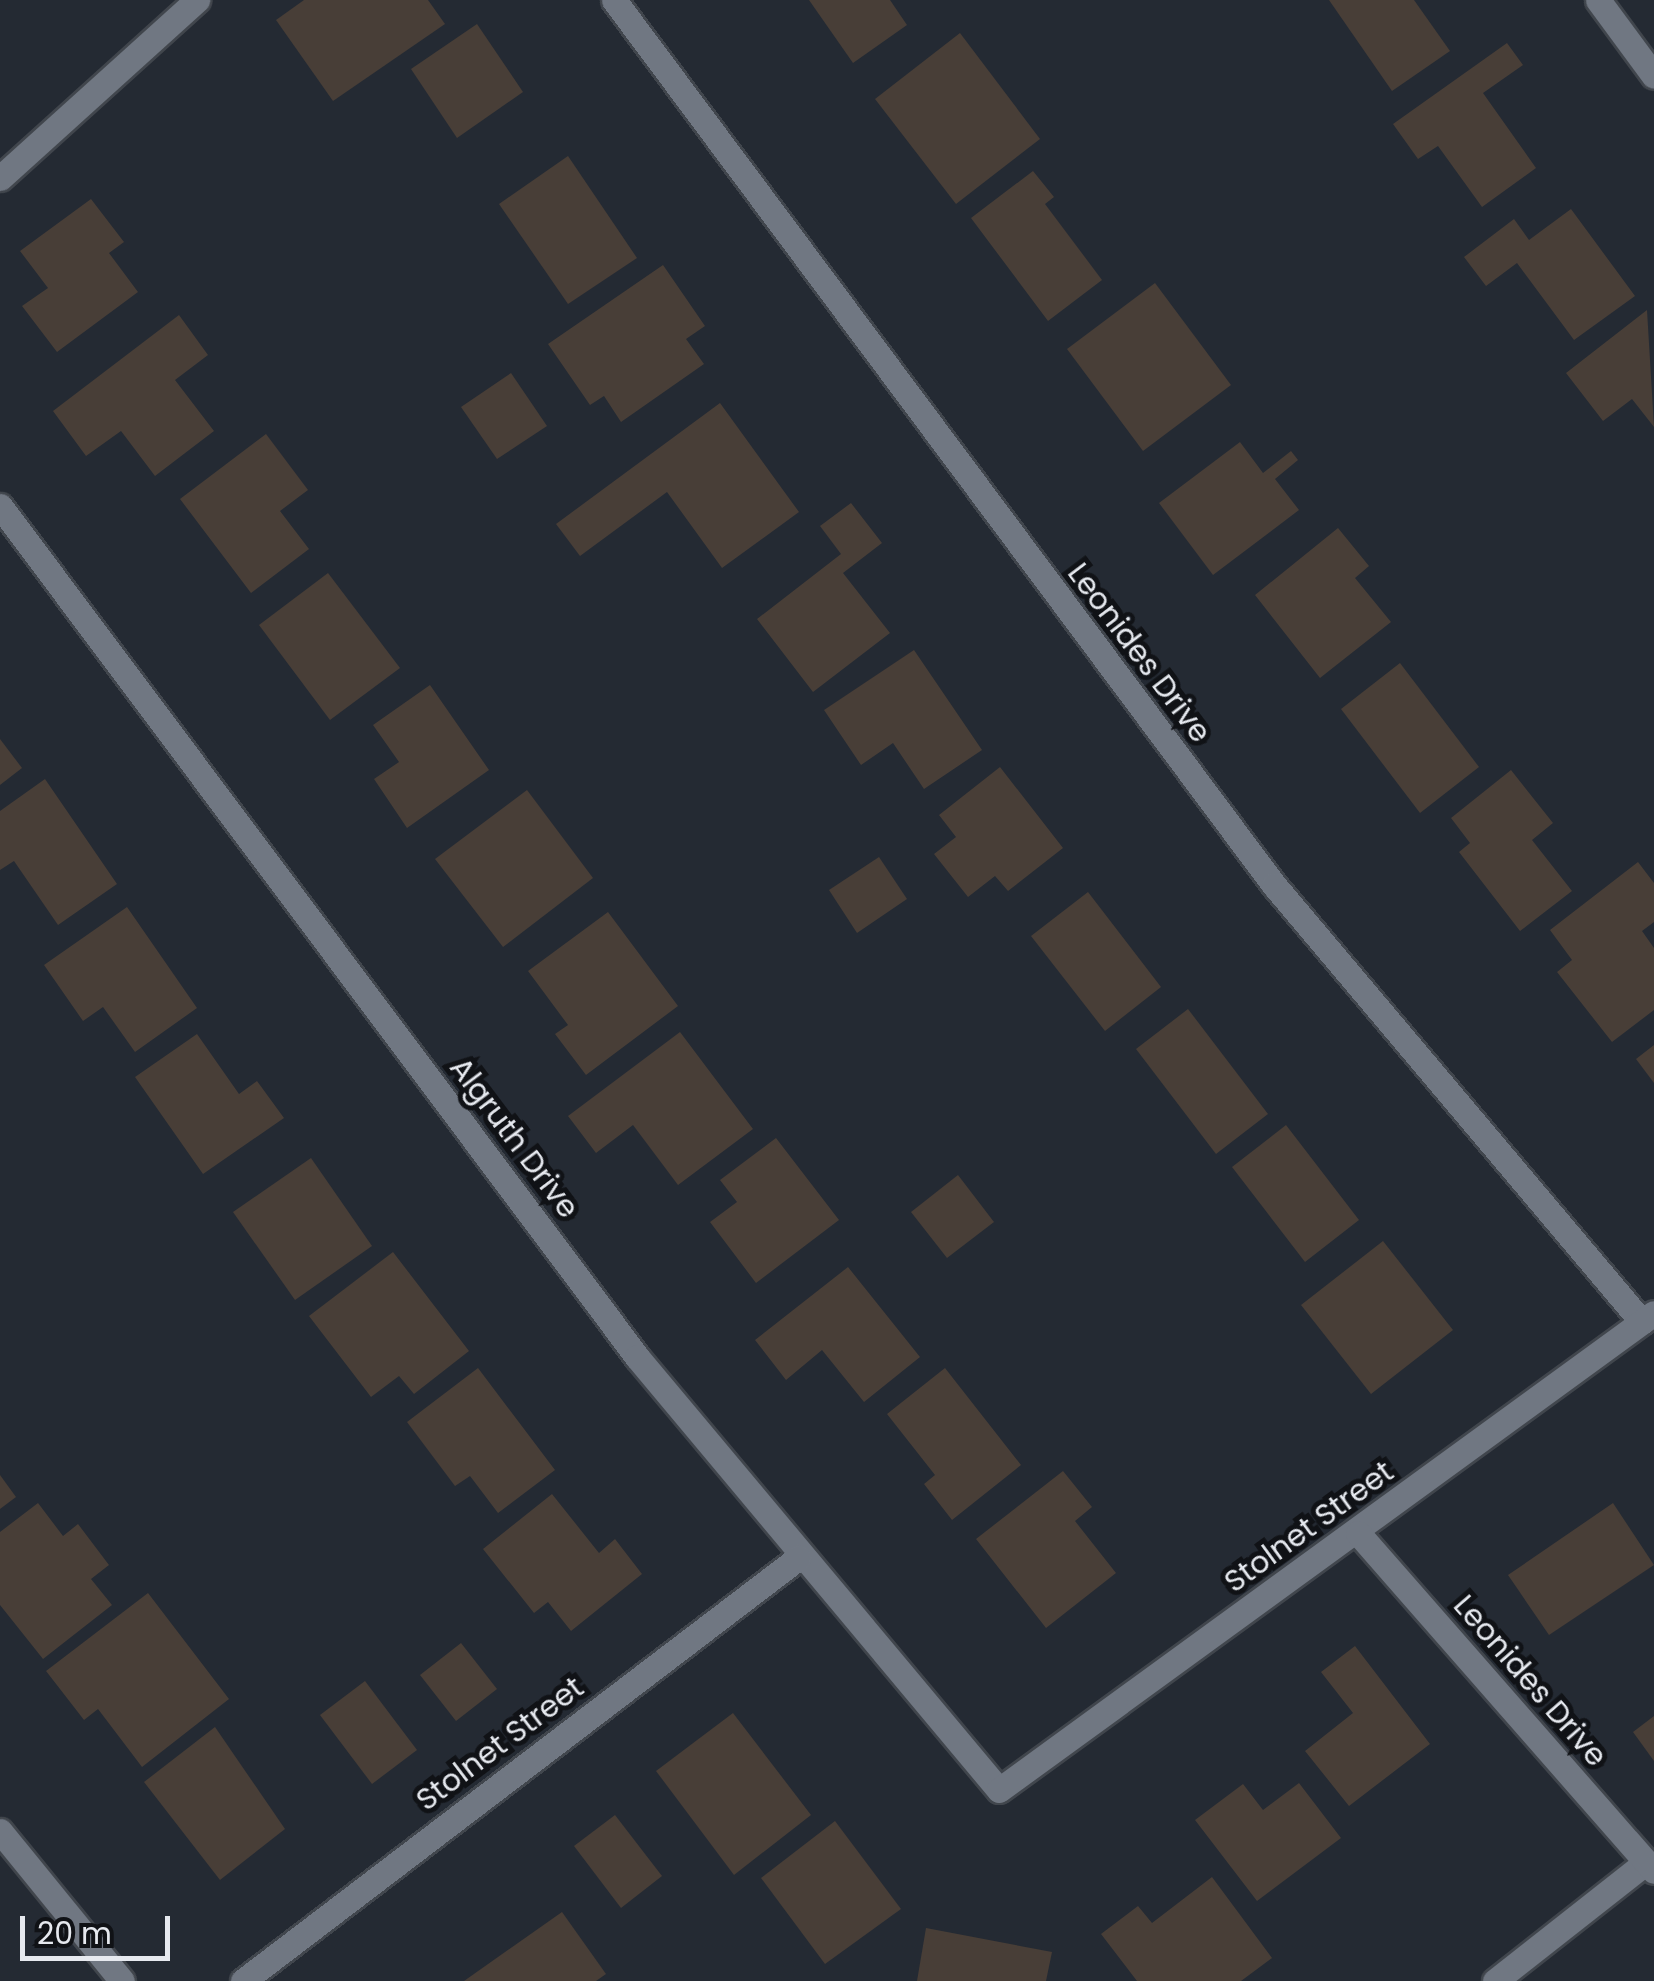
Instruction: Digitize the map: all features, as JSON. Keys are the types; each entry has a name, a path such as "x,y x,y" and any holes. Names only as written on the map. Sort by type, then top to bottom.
{"street":[{"path":"0,178 197,0"},
{"name":"Leonides Drive","path":"614,0 1274,884 1648,1318"},
{"path":"1598,0 1654,76"},
{"name":"Algruth Drive","path":"0,506 798,1558 999,1790"},
{"name":"Stolnet Street","path":"999,1790 1358,1533 1648,1318"},
{"name":"Leonides Drive","path":"1358,1533 1650,1867"},
{"name":"Stolnet Street","path":"243,1981 798,1558"},
{"path":"0,1832 122,1981"},
{"path":"1495,1981 1650,1867"}],"building":[{"path":"304,0 428,0 445,24 333,101 276,20"},
{"path":"809,0 890,0 907,25 853,63"},
{"path":"1329,0 1414,0 1450,51 1392,91"},
{"path":"477,24 523,92 457,138 411,69"},
{"path":"960,33 1040,139 956,204 875,99"},
{"path":"1507,43 1523,65 1483,93 1536,168 1482,207 1438,146 1418,159 1393,124"},
{"path":"568,156 637,258 568,304 499,204"},
{"path":"1033,171 1054,197 1045,204 1102,280 1048,321 971,218"},
{"path":"91,199 124,242 109,253 138,292 57,352 22,306 48,288 20,251"},
{"path":"1571,209 1635,296 1574,340 1517,263 1486,286 1464,257 1514,219 1529,240"},
{"path":"663,265 705,326 686,339 704,364 621,422 604,396 590,405 548,344"},
{"path":"1155,283 1231,385 1143,451 1067,349"},
{"path":"1647,310 1654,427 1632,399 1603,421 1566,373"},
{"path":"179,315 208,355 175,380 214,431 155,476 121,431 86,456 53,411"},
{"path":"511,373 547,426 497,459 461,407"},
{"path":"720,403 799,512 722,568 667,492 580,556 556,524"},
{"path":"266,434 308,490 280,511 309,549 251,593 180,499"},
{"path":"1240,442 1263,473 1291,451 1298,460 1275,479 1299,510 1213,575 1159,503"},
{"path":"851,503 882,543 843,573 890,633 813,692 757,619 841,554 820,526"},
{"path":"1338,528 1369,566 1355,578 1391,622 1320,678 1255,595"},
{"path":"328,573 400,668 330,720 259,625"},
{"path":"914,650 982,750 924,789 893,743 861,765 824,710"},
{"path":"1400,663 1479,767 1420,813 1341,709"},
{"path":"430,685 489,770 407,828 374,779 399,762 373,725"},
{"path":"0,739 22,768 0,785"},
{"path":"1000,767 1063,848 1008,891 995,876 968,897 934,854 956,837 939,815"},
{"path":"1511,770 1553,823 1532,840 1572,891 1520,931 1459,852 1470,843 1451,818"},
{"path":"45,779 117,884 58,925 14,861 0,870 0,811"},
{"path":"527,790 593,878 503,947 435,859"},
{"path":"879,857 907,899 857,933 829,890"},
{"path":"1638,862 1654,883 1654,922 1642,931 1654,948 1654,1010 1612,1042 1557,972 1572,960 1550,930"},
{"path":"1088,892 1161,987 1105,1031 1031,936"},
{"path":"127,907 197,1008 135,1052 103,1007 83,1021 44,965"},
{"path":"608,912 678,1006 586,1075 555,1034 568,1025 528,971"},
{"path":"1188,1009 1268,1114 1216,1154 1136,1049"},
{"path":"680,1032 753,1129 678,1185 633,1125 596,1153 568,1116"},
{"path":"197,1034 239,1094 257,1081 284,1118 203,1174 135,1077"},
{"path":"1654,1045 1654,1083 1636,1059"},
{"path":"1286,1125 1359,1220 1305,1262 1232,1167"},
{"path":"776,1138 839,1220 756,1283 710,1222 737,1202 720,1180"},
{"path":"311,1158 372,1246 295,1300 233,1212"},
{"path":"958,1175 994,1222 947,1258 911,1212"},
{"path":"1383,1241 1453,1330 1371,1394 1301,1305"},
{"path":"393,1252 469,1351 414,1394 399,1376 371,1397 309,1316"},
{"path":"848,1267 920,1357 864,1402 822,1350 786,1380 755,1340"},
{"path":"478,1368 555,1470 498,1513 470,1476 455,1486 407,1422"},
{"path":"945,1368 1021,1465 952,1520 924,1484 935,1475 887,1414"},
{"path":"1063,1471 1092,1507 1075,1521 1116,1573 1046,1628 976,1539"},
{"path":"0,1475 16,1497 0,1509"},
{"path":"552,1494 599,1553 615,1539 642,1574 571,1631 548,1602 534,1613 483,1549"},
{"path":"38,1503 63,1536 78,1524 109,1565 91,1579 112,1605 43,1659 0,1605 0,1532"},
{"path":"1613,1503 1654,1565 1549,1635 1508,1575"},
{"path":"148,1593 229,1699 142,1767 98,1709 84,1720 46,1671"},
{"path":"461,1643 497,1689 456,1721 420,1675"},
{"path":"1355,1646 1430,1744 1349,1806 1305,1751 1353,1713 1321,1672"},
{"path":"365,1681 417,1750 372,1784 320,1715"},
{"path":"733,1713 811,1815 734,1875 656,1771"},
{"path":"1654,1716 1654,1761 1633,1732"},
{"path":"215,1727 285,1829 220,1880 144,1782"},
{"path":"1299,1783 1341,1838 1257,1901 1195,1820 1243,1784 1263,1810"},
{"path":"615,1815 662,1876 621,1908 574,1846"},
{"path":"835,1821 901,1909 825,1964 761,1878"},
{"path":"1212,1877 1272,1958 1241,1981 1137,1981 1101,1934 1138,1906 1152,1923"},
{"path":"562,1912 606,1974 596,1981 464,1981"},
{"path":"926,1928 1052,1952 1046,1981 917,1981"}]}
